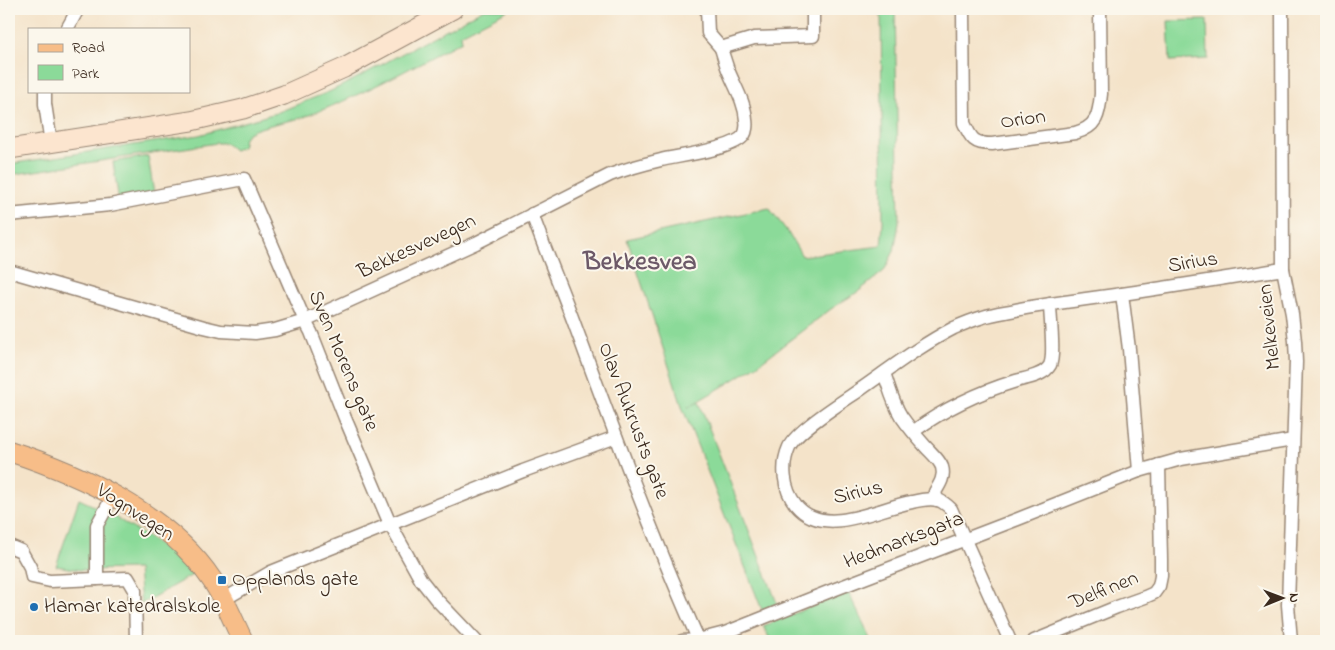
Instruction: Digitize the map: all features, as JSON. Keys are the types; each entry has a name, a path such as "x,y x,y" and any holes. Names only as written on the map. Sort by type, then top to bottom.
{"main road":[{"path":"9,149 191,121 243,109 284,95 344,68 453,9"},
{"name":"Vognvegen","path":"9,451 75,477 114,496 157,523 179,540 213,581 243,641"}],"street":[{"path":"68,28 78,9"},
{"name":"Bekkesvevegen","path":"9,271 221,331 255,333 274,330 305,321 476,243 610,175 660,160 723,147 744,135 746,119 743,105 721,48 708,33 707,9"},
{"path":"721,48 754,38 813,36 813,9"},
{"name":"Orion","path":"963,9 964,122 972,139 980,144 1075,133 1090,126 1100,107 1100,9"},
{"name":"Melkeveien","path":"1282,9 1283,269 1292,314 1296,362 1288,605 1291,641"},
{"path":"45,92 51,143"},
{"name":"Sven Morens gate","path":"9,216 101,206 244,179 311,332 390,524 421,580 436,599 476,641"},
{"name":"Olav Aukrusts gate","path":"532,214 616,437 667,566 699,640"},
{"name":"Sirius","path":"937,500 925,499 908,502 835,522 808,515 796,506 788,492 784,478 784,466 789,446 796,436 918,349 954,328 983,316 1283,269"},
{"path":"1122,294 1129,349 1139,470"},
{"path":"914,431 976,396 1005,384 1043,372 1049,367 1052,355 1050,304"},
{"path":"884,373 893,400 901,416 940,462 942,477 935,492 937,500 951,509 1010,641"},
{"path":"223,600 271,572 523,471 616,437"},
{"name":"Hedmarksgata","path":"682,641 699,640 725,633 1139,470 1181,459 1293,440"},
{"name":"Delfinen","path":"1034,641 1154,593 1159,586 1161,576 1159,466"},
{"path":"97,579 97,525 114,496"},
{"path":"9,546 21,551 30,567 32,577 50,581 128,578 135,590 136,641"}],"green space":[{"path":"484,9 510,9 461,34 462,41 364,91 304,117 250,132 244,137 244,146 234,150 225,143 217,143 9,175 9,164 199,135 276,113 331,91 357,78"},
{"path":"881,9 895,9 899,223 894,251 884,271 859,291 831,309 757,365 688,407 699,402 777,603 762,610 683,409 627,239 769,208 787,231 802,256 881,246 883,223"},
{"path":"1207,20 1208,59 1170,61 1168,21"},
{"path":"148,156 154,194 119,202 113,162"},
{"path":"79,499 105,511 183,560 194,574 141,604 138,569 80,570 56,566"},
{"path":"848,592 872,641 771,641 763,626"}],"place":[{"name":"Opplands gate","path":"222,580"},
{"name":"Hamar katedralskole","path":"34,607"}],"district":[{"name":"Bekkesvea","path":"640,263"}]}
